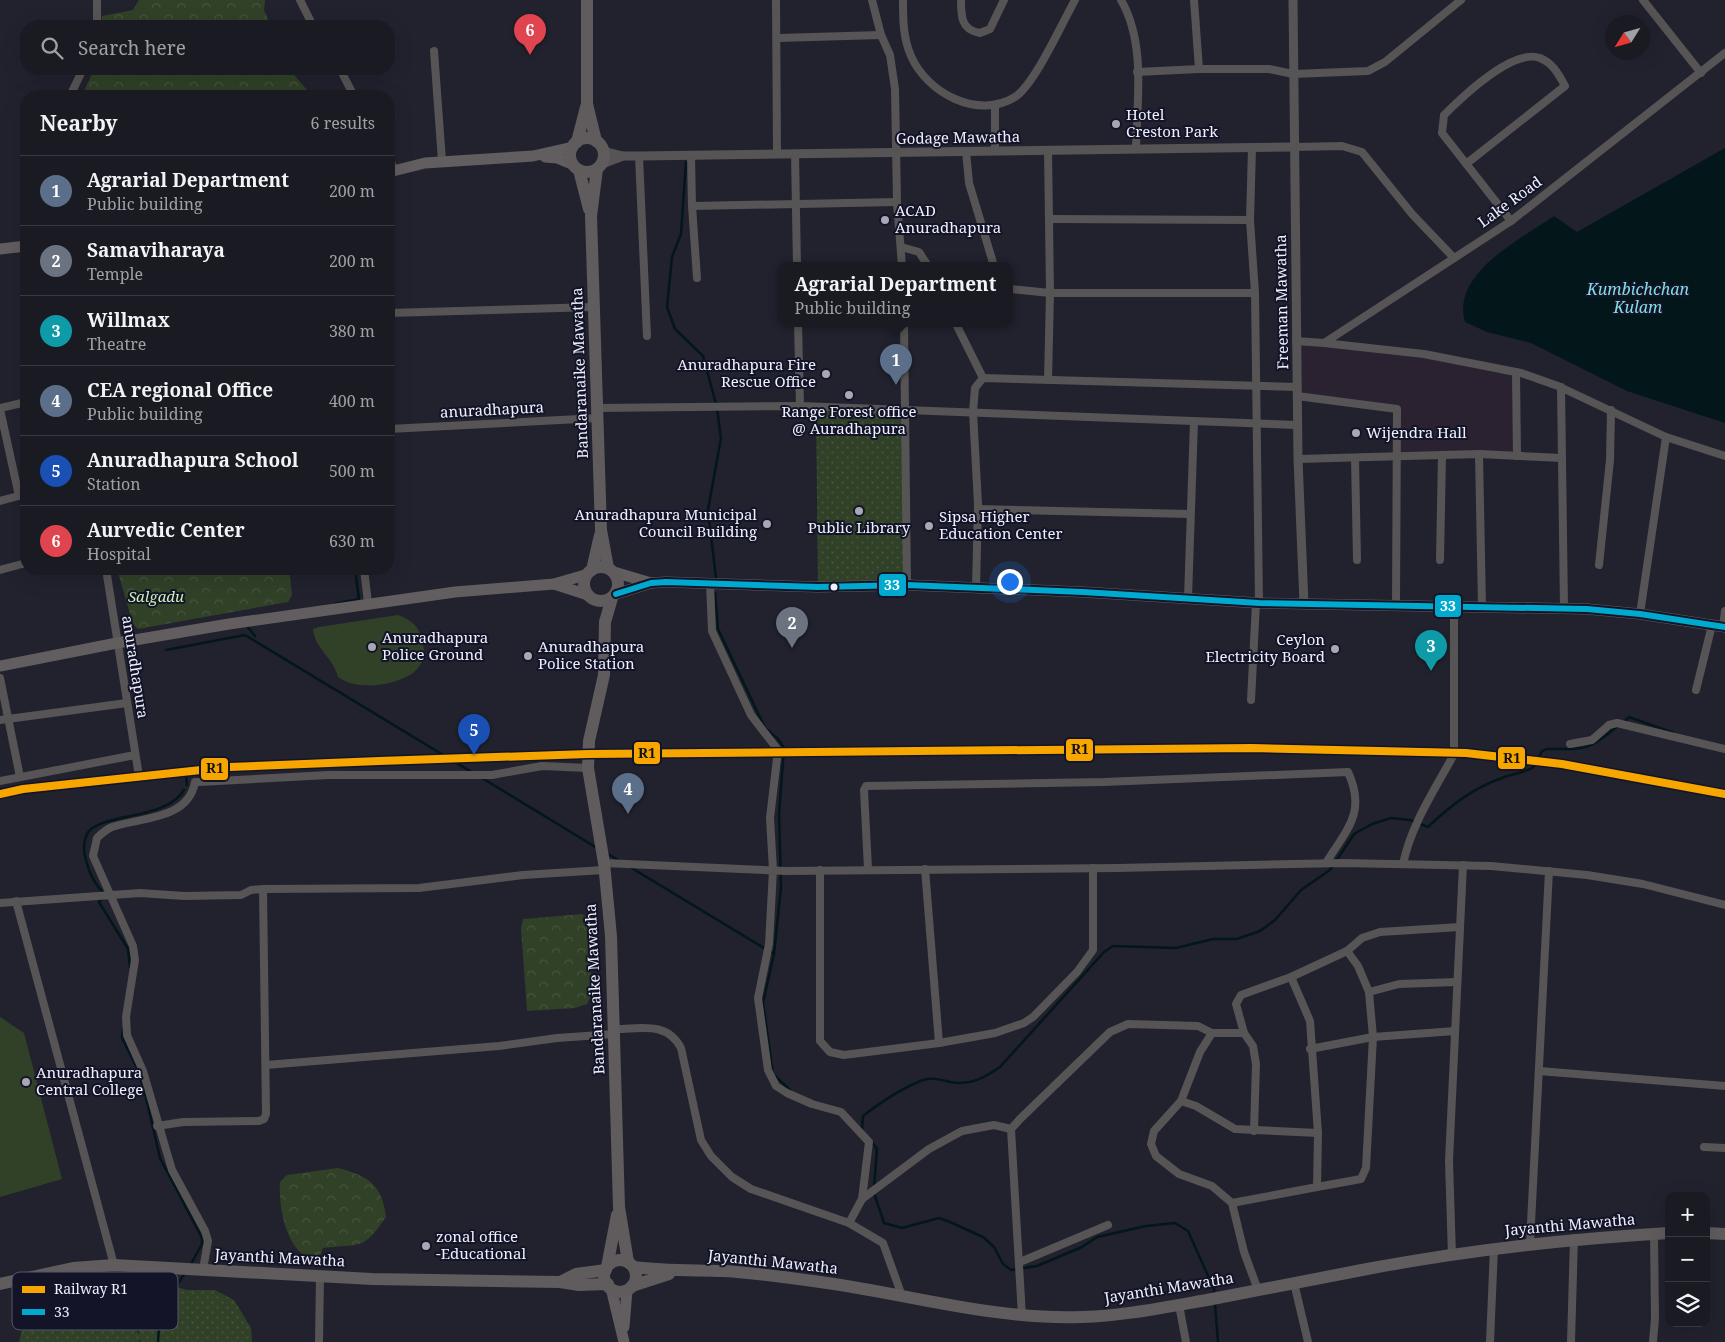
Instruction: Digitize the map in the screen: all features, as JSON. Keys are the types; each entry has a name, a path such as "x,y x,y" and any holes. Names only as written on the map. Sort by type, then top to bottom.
{"highway":[{"name":"Bandaranaike Mawatha","path":"586,0 587,104 599,156 591,216 601,530 611,570"},
{"name":"Bandaranaike Mawatha","path":"575,144 587,104"},
{"path":"586,138 599,156 587,172 576,167 571,156 575,144 586,138"},
{"name":"Bandaranaike Mawatha","path":"576,167 591,216"},
{"name":"Bandaranaike Mawatha","path":"589,572 601,530"},
{"path":"600,567 611,570 618,582 614,596 603,602 590,598 585,585 589,572 600,567"},
{"name":"Bandaranaike Mawatha","path":"614,596 604,622 604,675 589,741 588,768 604,866 612,945 619,1207 631,1265"},
{"name":"Bandaranaike Mawatha","path":"590,598 604,622"},
{"name":"Bandaranaike Mawatha","path":"606,1268 619,1207"},
{"name":"Jayanthi Mawatha","path":"631,1265 674,1272 725,1271 774,1276 1022,1316 1091,1316 1179,1305 1494,1248 1574,1238 1665,1233"},
{"path":"1710,1233 1725,1234"},
{"path":"617,1260 631,1265 636,1277 630,1288 619,1291 609,1286 606,1268 617,1260"},
{"name":"Jayanthi Mawatha","path":"55,1272 73,1268 114,1265 382,1280 560,1282 609,1286"},
{"name":"Jayanthi Mawatha","path":"560,1282 576,1274 606,1268"},
{"name":"Jayanthi Mawatha","path":"630,1288 674,1272"}],"main road":[{"path":"533,156 575,144"},
{"path":"395,170 442,161 533,156 556,158 576,167"},
{"path":"0,249 20,247"},
{"path":"611,570 651,583 818,587 907,585 1257,603 1564,608 1640,614 1720,626"},
{"path":"0,666 117,643 368,603 455,592 554,584 589,572"},
{"path":"614,596 651,583"},
{"path":"554,584 590,598"},
{"path":"609,1286 623,1339"},
{"path":"623,1339 630,1288"}],"street":[{"path":"97,0 97,20"},
{"path":"300,0 310,20"},
{"path":"776,0 778,38 777,154"},
{"path":"872,0 881,35 890,55 895,90 897,202 902,262"},
{"path":"903,0 905,41 911,57 927,80 952,98 976,105 995,106 1015,96 1030,82 1075,0"},
{"path":"960,0 963,22 970,30 980,33 990,29 1004,0"},
{"path":"1120,0 1131,22 1137,72 1136,149"},
{"path":"1194,0 1199,69"},
{"name":"Freeman Mawatha","path":"1293,0 1297,426 1304,604"},
{"path":"1137,72 1199,69 1269,69 1293,74 1368,71 1385,62 1461,0"},
{"path":"1643,0 1701,73"},
{"path":"778,38 881,35"},
{"path":"434,51 442,161"},
{"name":"Lake Road","path":"1324,343 1511,221 1725,53"},
{"path":"1466,164 1565,86 1555,68 1540,57 1519,57 1469,90 1444,115 1442,133 1466,164 1511,221"},
{"path":"73,90 80,75"},
{"path":"343,75 351,90"},
{"path":"995,106 995,151"},
{"path":"1293,147 1342,146 1362,152 1412,214 1454,258"},
{"name":"Godage Mawatha","path":"599,156 1293,147"},
{"path":"1251,700 1257,603 1255,293 1250,220 1252,148"},
{"path":"1048,150 1050,219 1048,380"},
{"path":"966,151 969,184 993,262"},
{"path":"794,154 797,262"},
{"path":"691,155 697,278"},
{"path":"639,156 647,336"},
{"path":"692,206 897,202"},
{"path":"1050,219 1250,220"},
{"path":"901,247 919,252 925,262"},
{"path":"1013,289 1050,293 1255,293"},
{"path":"395,313 594,307"},
{"path":"798,327 800,406"},
{"path":"904,327 907,585"},
{"path":"958,327 983,378"},
{"path":"1296,341 1424,354 1516,372 1561,387 1666,437 1725,456"},
{"path":"1516,372 1517,456"},
{"path":"983,378 1256,386 1397,409 1396,605"},
{"path":"976,588 978,510 973,412 975,388 983,378"},
{"path":"1561,387 1564,608"},
{"path":"20,403 0,408 20,484"},
{"name":"anuradhapura","path":"395,429 728,405 906,409 1297,426"},
{"path":"1599,566 1610,460 1611,410"},
{"path":"1188,598 1194,421"},
{"path":"1640,614 1666,437"},
{"path":"1298,459 1479,454 1562,458"},
{"path":"1479,454 1482,606"},
{"path":"1440,560 1442,455"},
{"path":"1355,458 1357,560"},
{"path":"0,501 20,496"},
{"path":"978,510 1190,514"},
{"path":"0,570 20,565"},
{"name":"anuradhapura","path":"107,575 138,770"},
{"path":"365,575 368,603"},
{"path":"710,583 712,632 751,715 778,750 770,818 775,870 769,944 758,998 768,1070 776,1086 812,1104 841,1112 869,1142 862,1198 849,1223"},
{"path":"1403,864 1406,847 1419,817 1454,753 1454,606"},
{"path":"1696,690 1725,611"},
{"path":"0,678 10,718 20,777"},
{"path":"0,720 127,703"},
{"path":"1570,744 1592,740 1609,725 1621,723 1725,749"},
{"path":"0,781 135,755"},
{"path":"199,1270 208,1240 172,1170 157,1126 143,1071 127,1035 126,1017 135,960 134,946 93,856 96,838 111,827 150,819 175,809 188,801 193,793 195,782 328,775 492,774 542,766 588,768"},
{"path":"868,869 864,790 866,786 1104,782 1348,772 1356,798 1354,821 1328,863"},
{"path":"0,903 112,895 242,895 251,890 263,889 419,888 523,874 604,866 820,870 1093,868 1342,863 1463,865 1549,871 1643,884 1725,905"},
{"path":"1452,1256 1449,1160 1463,865"},
{"path":"820,870 820,1041 830,1052 844,1055 939,1043 994,1033 1024,1023 1033,1017 1077,972 1093,950 1093,868"},
{"path":"925,869 939,1043"},
{"path":"1530,1243 1549,871"},
{"path":"157,1126 183,1122 259,1121 264,1119 266,1114 266,1065 263,889"},
{"path":"16,901 114,1265"},
{"path":"1254,1131 1256,1064 1253,1046 1244,1033 1236,1004 1241,995 1291,977 1347,951 1362,938 1380,932 1460,927"},
{"path":"1232,1202 1360,1179 1366,1168 1373,1037 1370,992 1358,966 1347,951"},
{"path":"1291,977 1310,1021 1310,1048 1318,1133 1317,1188"},
{"path":"1370,992 1400,984 1458,982"},
{"path":"1022,1316 1011,1129 1020,1118 1110,1032 1128,1024 1198,1026 1212,1033 1244,1033"},
{"path":"266,1065 499,1046 615,1032 664,1029 675,1037 681,1048 701,1140 711,1156 732,1177 751,1189 849,1223 883,1243 902,1296"},
{"path":"1310,1048 1373,1037 1455,1031"},
{"path":"1212,1033 1200,1052 1181,1101 1154,1131 1151,1144 1156,1156 1179,1174 1212,1186 1232,1202 1244,1252 1258,1290"},
{"path":"1539,1071 1725,1086"},
{"path":"1181,1101 1196,1106 1235,1129 1318,1133"},
{"path":"862,1198 929,1149 962,1131 994,1126 1011,1129"},
{"path":"1704,1147 1725,1148"},
{"path":"1020,1264 1108,1225"},
{"path":"1653,1342 1655,1318 1654,1234"},
{"path":"1571,1342 1574,1238"},
{"path":"1490,1342 1494,1248"},
{"path":"319,1342 320,1276"},
{"path":"1294,1283 1308,1342"},
{"path":"1179,1305 1186,1342"}],"shaded area":[{"path":"1296,341 1424,354 1516,372 1517,456 1396,457 1396,409 1297,396"}],"green space":[{"path":"139,0 265,0 264,10 268,20 101,20 102,16 133,10"},
{"path":"91,75 294,75 307,90 85,90"},
{"path":"816,406 906,409 907,585 818,587"},
{"name":"Salgadu","path":"119,575 290,575 292,595 288,602 138,629 133,624"},
{"name":"Anuradhapura Police Ground","path":"398,615 411,622 419,630 425,657 413,673 386,684 355,684 338,677 336,670 314,636 313,629 319,627"},
{"path":"582,914 588,918 592,994 587,1004 575,1008 527,1011 521,928 523,919"},
{"path":"0,1017 24,1033 62,1179 0,1197"},
{"path":"338,1168 358,1174 372,1183 381,1197 386,1217 366,1241 360,1244 323,1248 319,1258 308,1257 299,1251 292,1242 287,1230 281,1204 280,1182 287,1175"},
{"path":"178,1288 188,1290 215,1290 234,1300 251,1328 252,1342 141,1342 140,1339 139,1342 19,1342 23,1330 136,1330 139,1335 139,1330 178,1330"}],"water":[{"name":"Kumbichchan Kulam","path":"1725,148 1725,423 1627,391 1531,343 1487,332 1465,322 1463,304 1468,288 1478,273 1492,259 1524,235 1554,216 1577,232"}],"waterway":[{"path":"686,162 681,234 672,257 667,307 675,329 703,356 716,404"},
{"path":"716,578 708,510 721,438 717,409"},
{"path":"334,604 359,599 356,575"},
{"path":"715,593 718,629 765,728 778,739 784,748 779,814 781,887 774,954 763,1003 773,1074 791,1091"},
{"path":"246,625 255,636"},
{"path":"166,650 245,635 473,773"},
{"path":"1624,722 1629,717 1674,733"},
{"path":"862,1129 863,1116 915,1083 930,1079 957,1083 970,1082 982,1078 1000,1067 1104,952 1113,946 1176,948 1213,939 1237,939 1260,931 1275,920 1301,890 1330,870 1354,834 1372,824 1391,818 1410,820 1428,827 1453,805 1472,792 1491,782 1532,768 1542,751 1547,749 1586,747 1600,740 1619,725"},
{"path":"186,776 187,785"},
{"path":"482,778 597,848"},
{"path":"103,893 91,876 85,856 86,836 90,830 110,821 165,806 176,799 184,790"},
{"path":"606,853 618,860"},
{"path":"630,867 774,954"},
{"path":"104,897 99,902 128,949 130,967"},
{"path":"123,1029 122,1038 137,1068 144,1089 160,1158 202,1238 202,1244 191,1264"},
{"path":"872,1142 877,1149 874,1187"},
{"path":"874,1193 884,1223 902,1228 939,1218 950,1222 983,1237 994,1247 1003,1264 1011,1270 1037,1266 1082,1247 1097,1237 1146,1226 1175,1223 1188,1231 1214,1289 1214,1296"},
{"path":"178,1283 185,1273"},
{"path":"1215,1304 1218,1342"},
{"path":"158,1342 159,1330"}],"rail line":[{"name":"R1","path":"0,794 23,789 229,767 379,761 588,754 1252,748 1466,753 1562,764 1725,794"}],"transit line":[{"name":"33","path":"616,594 651,583 666,582 818,587 907,585 1083,592 1259,603 1587,609 1640,614 1725,627"}],"place":[{"name":"Aurvedic Center","path":"530,55"},
{"name":"Hotel Creston Park","path":"1116,124"},
{"name":"ACAD Anuradhapura","path":"885,220"},
{"name":"Anuradhapura Fire Rescue Office","path":"826,374"},
{"name":"Agrarial Department","path":"896,385"},
{"name":"Range Forest office @ Auradhapura","path":"849,395"},
{"name":"Wijendra Hall","path":"1356,433"},
{"name":"Public Library","path":"859,511"},
{"name":"Anuradhapura Municipal Council Building","path":"767,524"},
{"name":"Sipsa Higher Education Center","path":"929,526"},
{"name":"Anuradhapura Police Ground","path":"372,647"},
{"name":"Samaviharaya","path":"792,648"},
{"name":"Ceylon Electricity Board","path":"1335,649"},
{"name":"Anuradhapura Police Station","path":"528,656"},
{"name":"Willmax","path":"1431,671"},
{"name":"Anuradhapura School","path":"474,755"},
{"name":"CEA regional Office","path":"628,814"},
{"name":"Anuradhapura Central College","path":"26,1082"},
{"name":"zonal office -Educational","path":"426,1246"}]}
